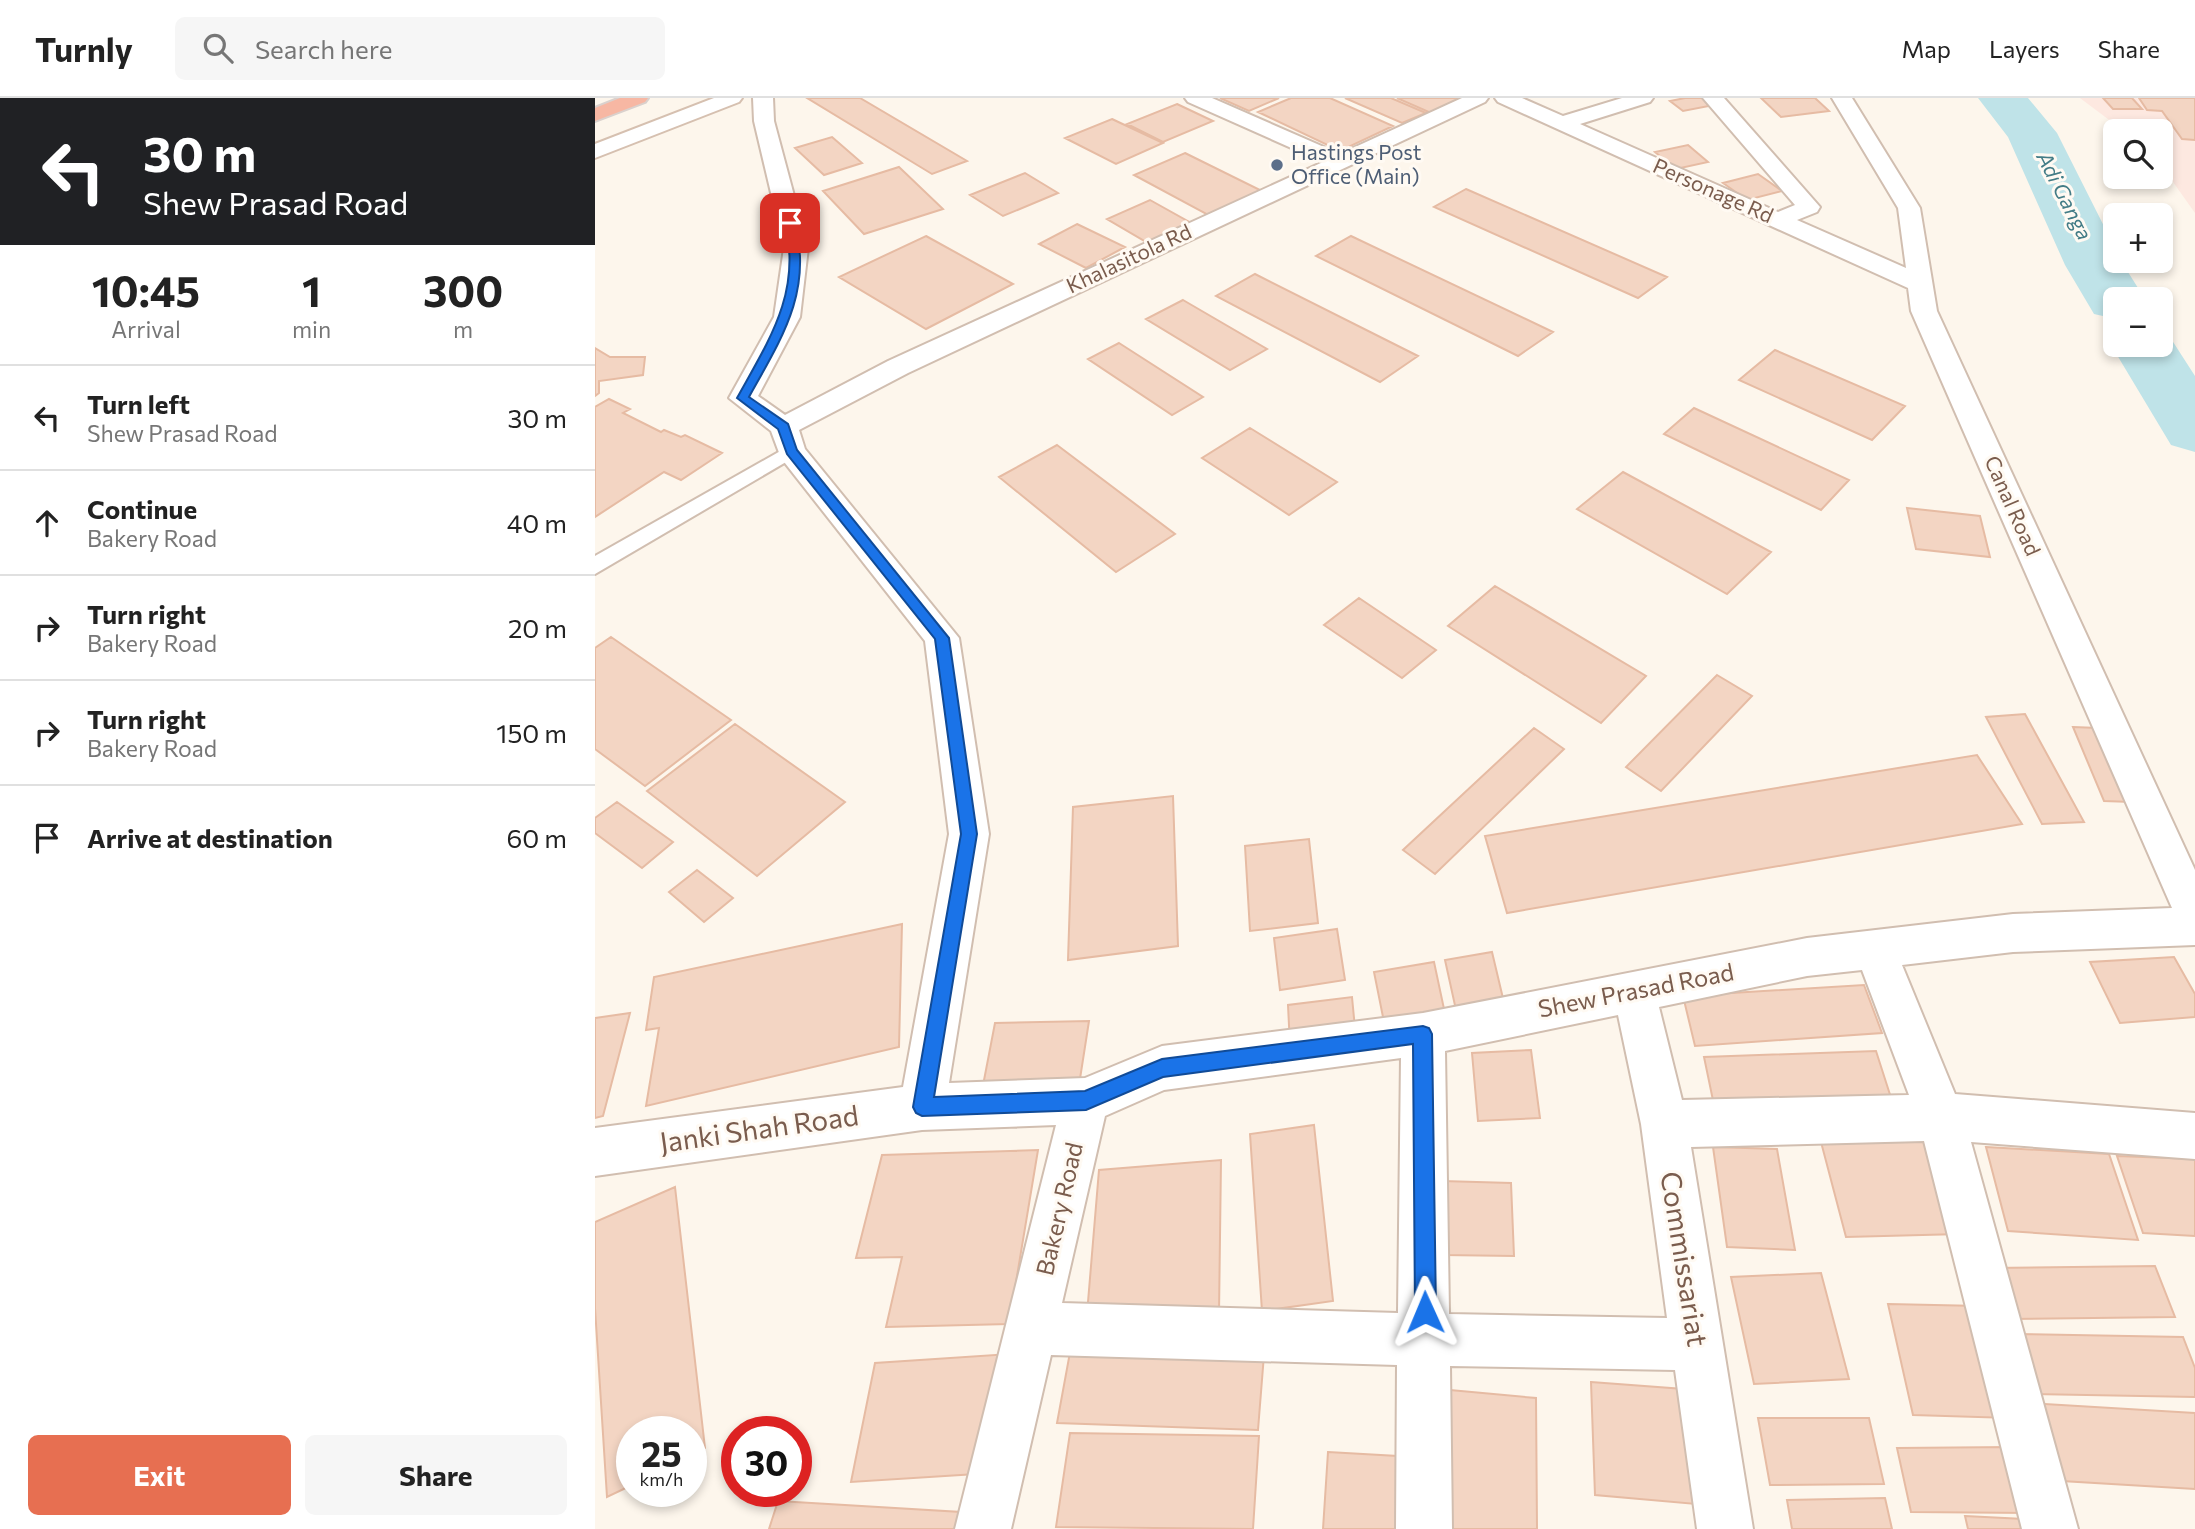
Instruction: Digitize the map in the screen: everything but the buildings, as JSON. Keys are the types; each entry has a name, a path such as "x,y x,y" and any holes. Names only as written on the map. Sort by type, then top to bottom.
{"highway":[{"path":"595,115 638,98"}],"street":[{"path":"595,152 731,98"},
{"path":"763,98 764,121 796,248 787,317 743,398 787,439 942,638 969,834 922,1107 1086,1101"},
{"path":"1195,98 1341,162"},
{"name":"Khalasitola Rd","path":"787,439 911,361 1478,98"},
{"name":"Personage Rd","path":"1505,98 1920,284"},
{"path":"1562,123 1643,98"},
{"path":"1713,98 1808,207 1777,220"},
{"name":"Canal Road","path":"1842,98 1909,208 1924,311 2195,914"},
{"name":"Shew Prasad Road","path":"1086,1101 1162,1068 1423,1034 1807,957 2014,933 2195,926"},
{"path":"1875,949 1941,1117 2050,1529"},
{"name":"Commissariat","path":"1635,990 1664,1124 1725,1529"},
{"path":"1423,1034 1426,1340 1424,1529"},
{"name":"Bakery Road","path":"983,1529 1086,1101"},
{"name":"Janki Shah Road","path":"595,1152 922,1107"},
{"path":"1664,1124 1941,1117 2195,1136"},
{"path":"1031,1329 1103,1328 1426,1340 1697,1344"}],"lane":[{"path":"595,566 787,439"}],"shaded area":[{"path":"2080,98 2195,98 2195,213 2173,182 2173,119 2108,119"}],"waterway":[{"name":"Adi Ganga","path":"2002,98 2032,133 2094,265 2107,287"},
{"name":"Adi Ganga","path":"2150,357 2195,430"}],"place":[{"name":"Hastings Post Office (Main)","path":"1277,165"}],"route":[{"path":"790,223 796,248 787,317 743,398 783,427 791,451 942,638 969,834 922,1107 1086,1101 1162,1068 1341,1047 1423,1034 1425,1312"}]}
